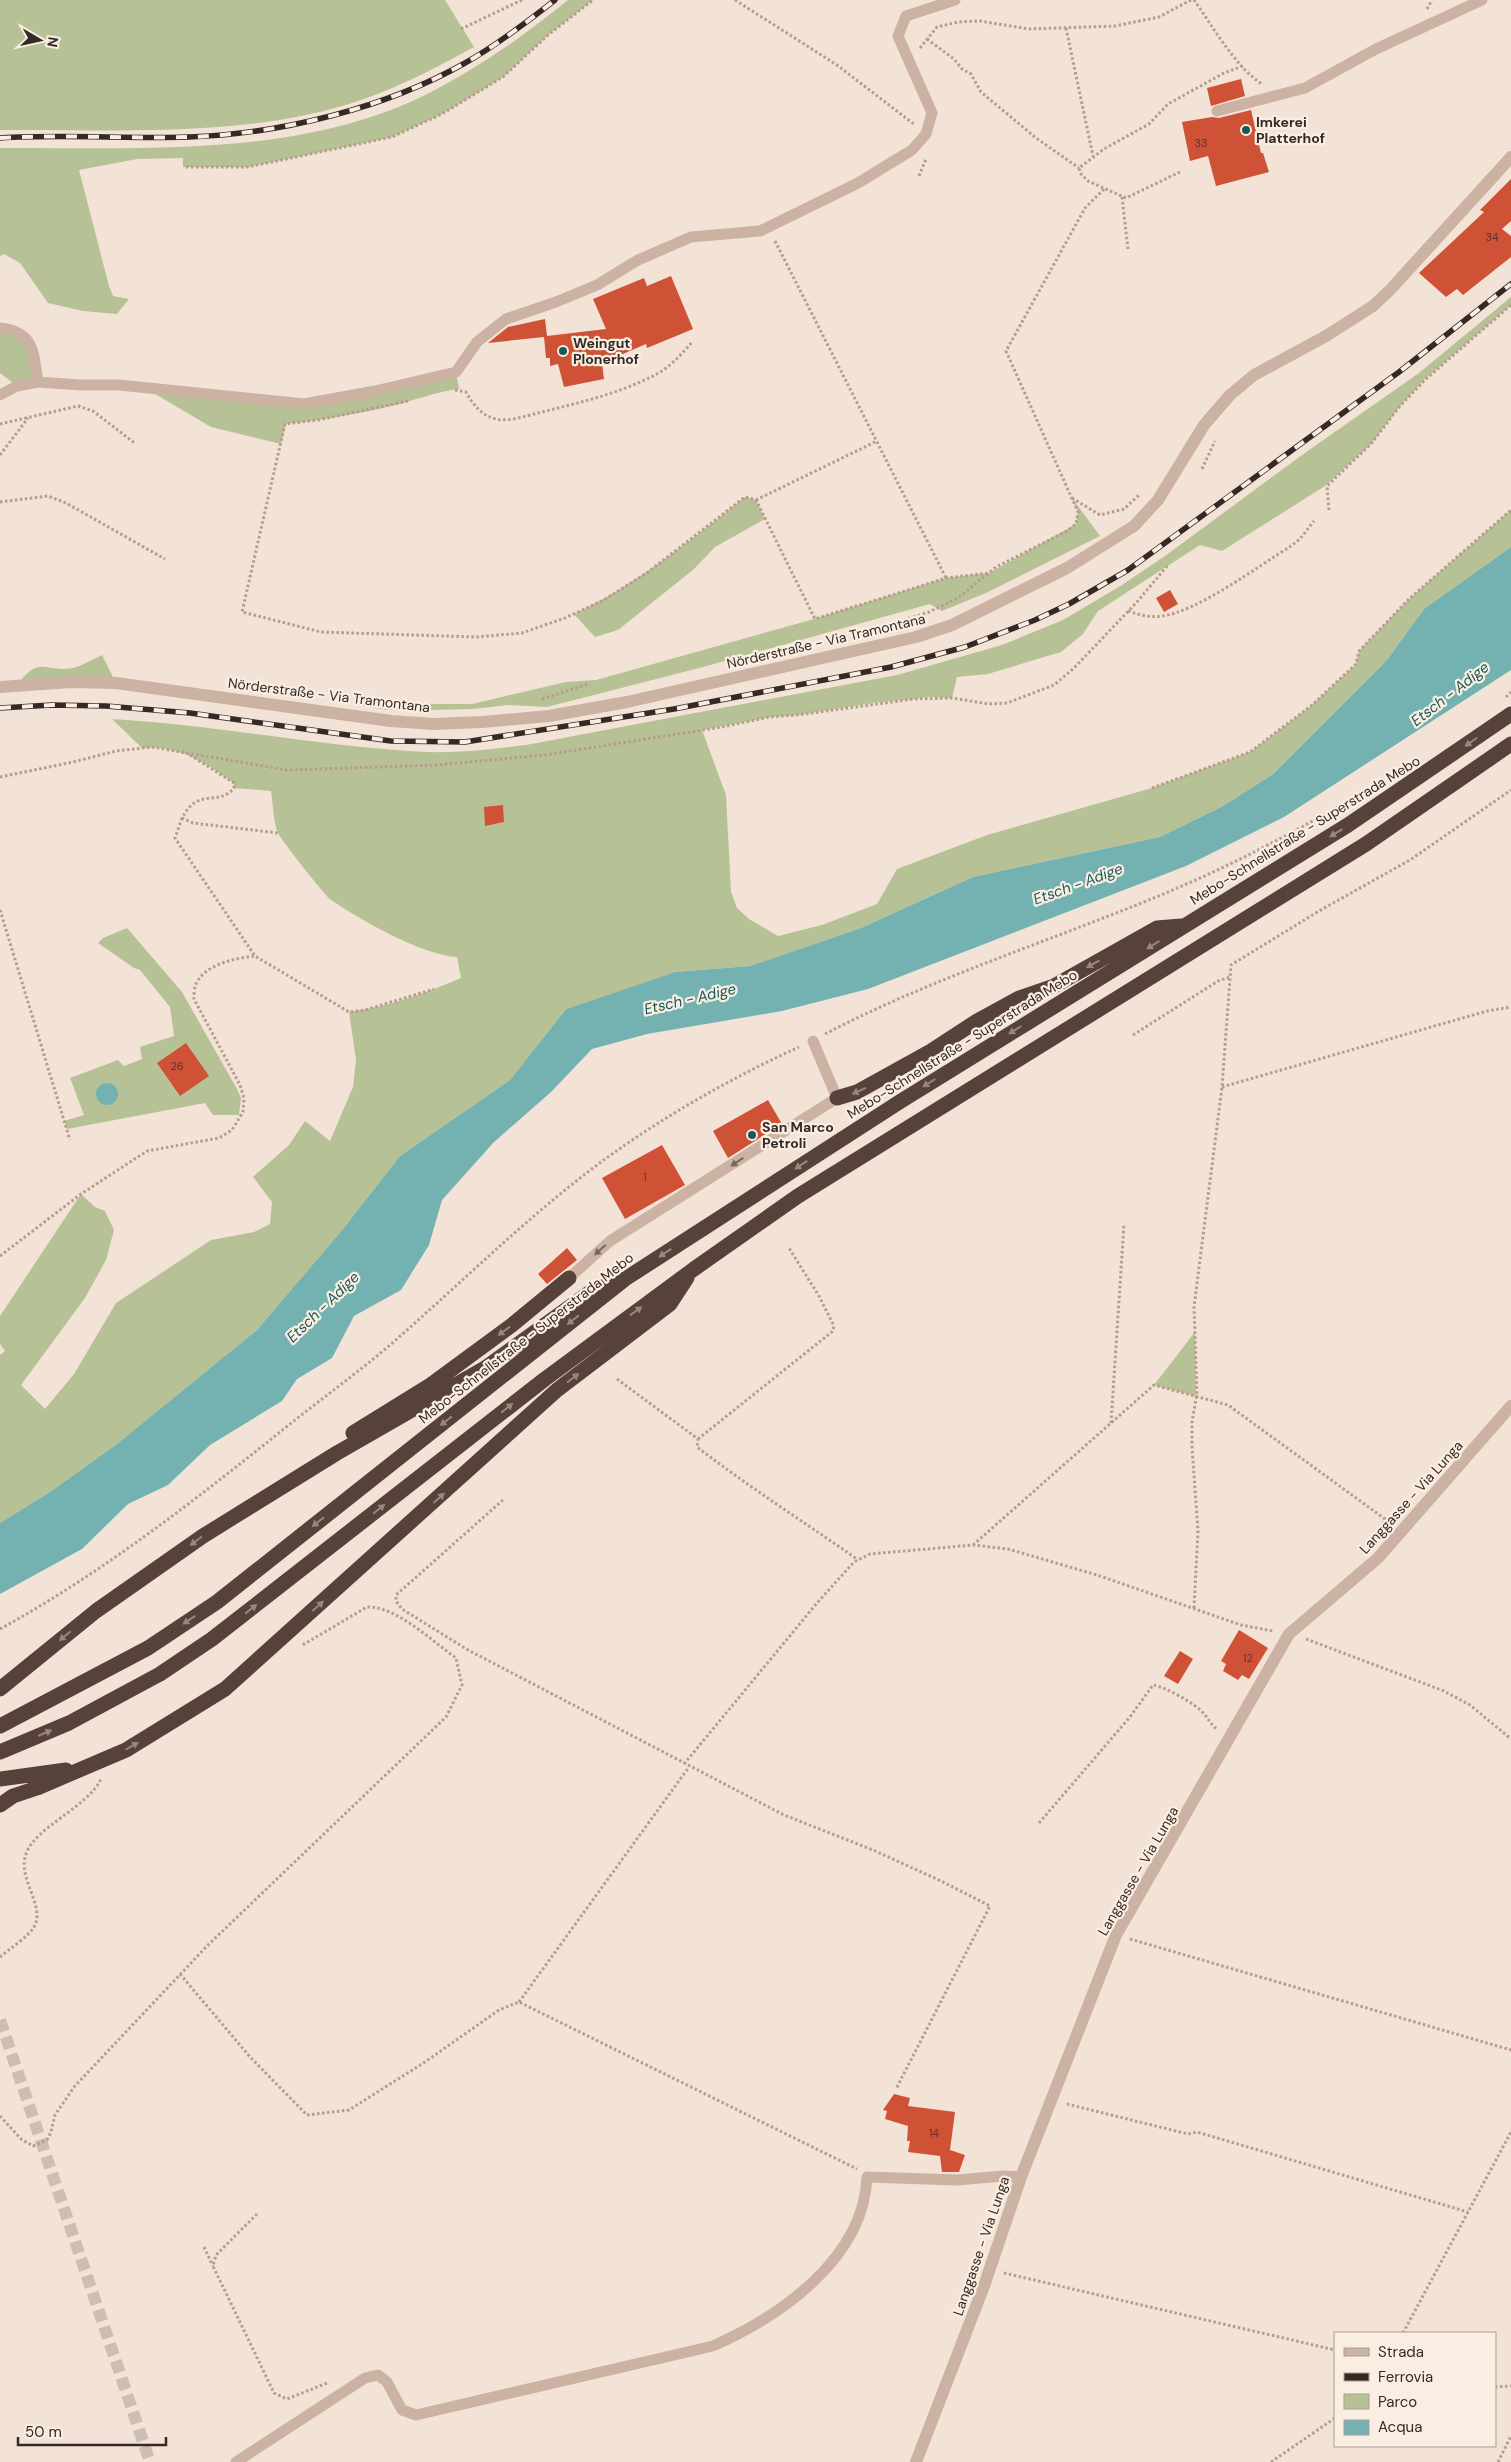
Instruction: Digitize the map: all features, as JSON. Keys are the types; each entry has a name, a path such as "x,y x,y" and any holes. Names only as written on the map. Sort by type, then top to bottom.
{"highway":[{"name":"Mebo-Schnellstraße - Superstrada Mebo","path":"0,1726 148,1648 217,1602 625,1279 901,1101 1348,825 1511,714"},
{"path":"0,1752 69,1723 160,1674 212,1639 545,1378 798,1196 1358,848 1511,744"},
{"path":"837,1098 857,1092 931,1051 976,1021 1019,998 1054,986 1157,928 1185,925"},
{"path":"0,1805 13,1796 126,1750 225,1688 557,1390 670,1304 694,1269"},
{"path":"228,1521 242,1500 429,1386 512,1325 569,1278"},
{"path":"0,1689 96,1611 228,1521 337,1453 485,1368 593,1290 625,1279"},
{"path":"0,1779 95,1764"}],"street":[{"name":"Nörderstraße - Via Tramontana","path":"0,687 71,682 116,683 391,721 434,724 502,722 627,702 916,637 952,625 1067,568 1134,526 1158,500 1204,425 1230,395 1254,375 1326,336 1373,306 1390,290 1511,157"},
{"name":"Langgasse - Via Lunga","path":"916,2462 989,2270 1021,2176 1116,1935 1230,1740 1289,1634 1378,1558 1511,1406"}],"lane":[{"path":"0,395 17,386 38,382 119,385 304,404 375,391 456,372 477,342 506,319 556,302 597,285 638,260 691,238 760,231 858,183 912,150 926,134 932,113 898,36 906,16 955,0"},
{"path":"1217,110 1305,88 1376,49 1482,0"},
{"path":"0,328 24,334 32,349 38,382"},
{"path":"569,1278 610,1242 837,1098 813,1040"},
{"path":"236,2462 365,2378 378,2375 387,2382 402,2410 416,2415 713,2346 733,2337 799,2295 824,2272 853,2233 867,2188 867,2177 957,2180 1021,2176"}],"path":[{"path":"461,29 522,0"},
{"path":"186,167 248,167 392,137 442,114 503,77 548,35 593,0"},
{"path":"735,0 837,65 926,134"},
{"path":"918,54 937,27 958,22 980,21 1029,29 1124,25 1159,17 1192,0 1254,79 1283,94"},
{"path":"1066,28 1093,156"},
{"path":"927,39 954,59 962,69 970,74 981,92 1036,138 1079,168 1080,173 1088,181 1126,198 1180,172"},
{"path":"1079,168 1093,156 1149,124 1168,104 1190,91 1243,66"},
{"path":"918,176 929,152"},
{"path":"856,650 882,626 929,612 958,598 996,567 1067,531 1076,524 1078,512 1006,351 1085,208 1104,189"},
{"path":"1122,197 1128,249"},
{"path":"768,227 946,578"},
{"path":"1329,510 1327,486 1371,444 1400,406 1426,379 1511,305"},
{"path":"449,390 459,389 466,392 474,406 484,415 499,420 518,417 599,398 656,374 681,356 692,342"},
{"path":"412,400 318,420 286,424 242,612 320,632 476,637 522,633 565,618 604,600 648,572 745,497 756,500 876,441"},
{"path":"0,424 78,406 92,411 136,444"},
{"path":"0,455 28,418"},
{"path":"0,502 48,496 66,503 165,559"},
{"path":"756,500 814,620 946,578 989,573"},
{"path":"1152,788 1250,752 1311,706 1356,664 1359,650 1409,599 1511,510"},
{"path":"1128,611 1143,616 1164,616 1198,603 1295,542 1314,521"},
{"path":"0,777 36,771 116,751 152,747 288,770 437,765 545,754 722,727 770,717 797,715 914,698 952,698 989,704 1007,702 1054,685 1073,669 1168,565"},
{"path":"1500,702 1511,692"},
{"path":"188,753 234,783 234,788 230,793 199,800 189,805 175,838 255,956 349,1012 364,1010 434,989"},
{"path":"1194,1608 1198,1531 1192,1439 1196,1396 1194,1307 1222,1087 1231,965 1319,911 1410,860 1511,790"},
{"path":"0,1629 89,1575 204,1492 389,1346 553,1200 640,1135 706,1096 867,1012 1169,892 1292,832 1361,793"},
{"path":"182,818 193,823 278,832"},
{"path":"0,910 70,1140"},
{"path":"0,1256 80,1194 147,1151 219,1138 232,1130 243,1112 244,1098 240,1086 194,999 196,984 205,973 219,964 237,958 255,956"},
{"path":"1132,1035 1218,981 1230,977"},
{"path":"1222,1087 1487,1011 1511,1006"},
{"path":"1110,1423 1124,1224"},
{"path":"788,1248 819,1296 834,1326 833,1331 698,1439 697,1448 857,1559"},
{"path":"617,1379 698,1439"},
{"path":"973,1545 1154,1385 1228,1405 1385,1519 1380,1531 1390,1544"},
{"path":"503,1500 396,1596 396,1601 402,1608 468,1650 589,1711 689,1767 784,1815 881,1854 990,1906 896,2089"},
{"path":"684,1764 817,1603 857,1559 870,1554 973,1545 1008,1549 1054,1562 1241,1625 1300,1636 1310,1642 1444,1691 1470,1705 1511,1739"},
{"path":"0,2116 21,2139 33,2146 47,2140 52,2132 55,2115 74,2087 180,1974 446,1717 462,1685 456,1658 400,1617 376,1606 367,1607 294,1650"},
{"path":"1039,1823 1130,1717 1153,1685 1163,1687 1204,1713 1210,1724 1230,1740"},
{"path":"0,1957 34,1927 38,1911 22,1870 26,1852 37,1838 80,1803 101,1781 95,1764"},
{"path":"180,1974 250,2057 307,2115 349,2110 425,2062 499,2010 519,2002 689,1767"},
{"path":"1116,1935 1511,2050"},
{"path":"519,2002 842,2160 867,2177"},
{"path":"1051,2100 1188,2134 1197,2132 1468,2212"},
{"path":"1404,2332 1511,2132"},
{"path":"213,2266 216,2255 257,2214"},
{"path":"204,2247 274,2393 287,2400 330,2381"},
{"path":"989,2270 1334,2350"},
{"path":"1496,2387 1511,2386"},
{"path":"1271,2462 1334,2419"},
{"path":"1498,2462 1511,2436"}],"green space":[{"path":"0,0 445,0 474,47 376,95 318,112 273,121 182,129 0,130"},
{"path":"568,0 593,0 548,35 503,77 442,114 392,137 248,167 183,167 183,158 137,159 79,170 109,286 113,296 129,299 117,314 83,311 48,303 20,263 4,254 0,256 0,148 164,148 220,145 275,139 329,129 381,114 431,92 502,50"},
{"path":"1511,297 1511,305 1425,379 1400,406 1371,444 1325,486 1222,551 1200,545 1098,611 1083,634 1061,652 988,674 957,677 952,698 931,697 873,703 797,715 770,717 702,730 726,795 731,892 737,908 749,919 778,936 822,925 877,904 897,869 987,835 1152,788 1250,752 1311,706 1356,664 1359,651 1409,599 1511,510 1511,547 1424,609 1387,660 1273,774 1223,806 1160,837 973,877 861,928 750,966 675,972 566,1009 510,1080 400,1156 343,1229 257,1330 117,1444 50,1492 0,1523 0,1355 5,1351 0,1344 0,1316 81,1194 95,1207 105,1211 114,1230 106,1260 85,1298 21,1385 45,1409 74,1374 116,1303 211,1240 254,1232 270,1224 272,1202 253,1177 289,1145 305,1121 330,1141 353,1087 356,1060 349,1012 378,1007 406,999 461,978 457,957 427,950 392,935 330,899 278,833 271,791 234,788 234,783 191,756 167,749 142,748 112,719 191,726 348,746 427,752 476,750 526,745 897,675 1002,645 1063,620 1122,585 1165,556 1302,455 1419,373"},
{"path":"0,328 24,334 38,382 17,386 0,373"},
{"path":"456,372 459,389 366,412 286,424 281,444 211,427 145,388 280,403"},
{"path":"745,497 756,500 765,519 715,547 694,569 618,630 595,637 574,614 642,575"},
{"path":"1072,498 1100,536 986,593 942,611 930,604 703,667 547,707 508,705 473,709 387,710 357,705 394,701 472,704 566,682 596,680 814,619 946,578 989,573 1076,524 1078,512"},
{"path":"102,655 116,683 17,685 37,667 73,668"},
{"path":"127,928 182,992 237,1089 241,1098 239,1115 213,1115 205,1103 67,1129 64,1121 84,1115 70,1078 118,1060 124,1066 142,1059 140,1047 174,1036 170,1007 140,970 134,968 98,943 103,938"},
{"path":"1195,1332 1196,1396 1154,1385"}],"water":[{"name":"Etsch - Adige","path":"1511,547 1511,670 1284,817 1186,866 868,989 782,1011 647,1034 592,1049 551,1092 494,1142 442,1200 429,1245 401,1290 354,1316 332,1358 297,1379 282,1401 210,1445 168,1485 128,1504 82,1549 0,1594 0,1523 50,1492 117,1444 257,1330 343,1229 400,1156 510,1080 566,1009 675,972 750,966 861,928 973,877 1160,837 1223,806 1273,774 1387,660 1424,609"},
{"path":"107,1083 115,1086 118,1094 115,1102 107,1105 99,1102 96,1094 99,1086"}],"building":[{"path":"1241,79 1245,96 1211,106 1207,88"},
{"path":"1251,110 1261,153 1263,153 1269,172 1216,186 1208,156 1190,161 1182,122 1212,117 1219,118"},
{"path":"1511,179 1511,221 1502,229 1511,236 1511,257 1463,295 1457,289 1446,297 1419,273 1484,212 1480,210"},
{"path":"671,276 693,329 647,348 646,344 602,363 604,379 564,387 558,364 550,366 550,358 546,358 544,337 488,343 508,327 545,319 547,336 606,329 593,299 644,278 647,286"},
{"path":"1170,590 1178,604 1164,612 1156,598"},
{"path":"503,805 504,822 485,826 484,807"},
{"path":"186,1043 209,1076 180,1096 157,1063"},
{"name":"San Marco Petroli","path":"768,1100 782,1124 728,1158 713,1131"},
{"path":"662,1145 685,1185 625,1219 602,1178"},
{"path":"567,1248 577,1260 547,1284 538,1274"},
{"path":"1239,1630 1268,1648 1249,1679 1242,1675 1238,1680 1223,1671 1226,1664 1221,1661"},
{"path":"1180,1651 1193,1659 1178,1684 1164,1676"},
{"path":"894,2094 910,2098 908,2106 955,2112 950,2150 965,2155 959,2172 942,2172 940,2156 908,2152 910,2141 907,2141 908,2126 885,2119 887,2111 883,2110"}],"tunnel":[{"path":"0,2020 150,2462"}],"railway":[{"path":"0,138 47,136 189,137 224,135 332,116 401,93 465,63 489,49 555,0"},
{"path":"0,708 52,705 106,706 190,713 391,741 465,742 674,709 891,667 965,647 1035,620 1069,604 1128,570 1399,372 1511,284"}],"place":[{"name":"Imkerei Platterhof","path":"1246,130"},
{"name":"Weingut Plonerhof","path":"563,351"},
{"name":"San Marco Petroli","path":"752,1135"}]}
